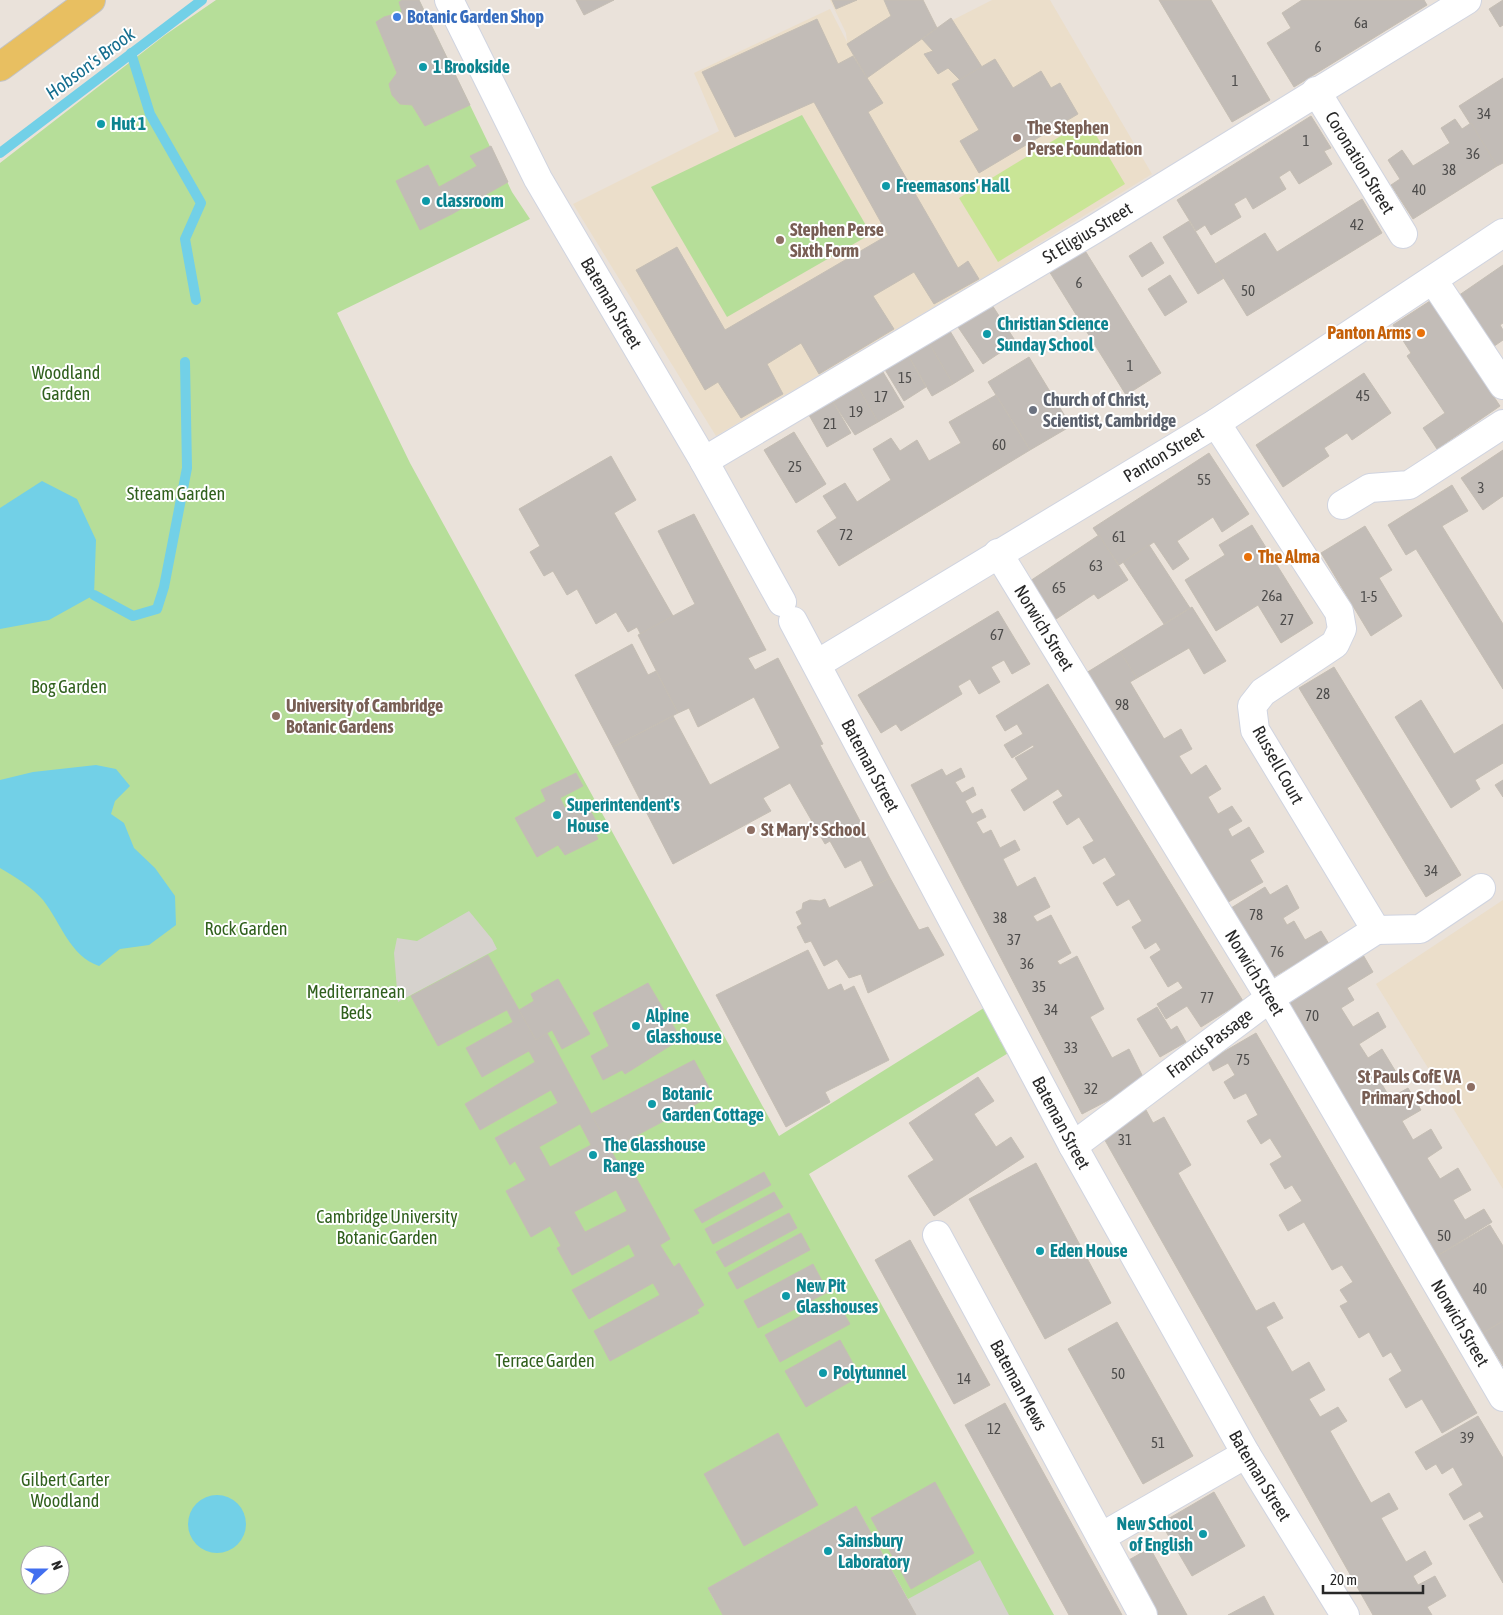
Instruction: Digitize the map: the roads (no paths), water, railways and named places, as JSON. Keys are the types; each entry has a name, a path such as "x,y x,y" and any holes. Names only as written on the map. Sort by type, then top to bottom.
{"main road":[{"path":"0,67 91,0"}],"street":[{"name":"Bateman Street","path":"449,0 538,179 704,460 788,611 1073,1146 1246,1454 1345,1615"},
{"name":"St Eligius Street","path":"704,460 1093,230 1316,91 1467,0"},
{"name":"Coronation Street","path":"1316,91 1403,234"},
{"name":"Panton Street","path":"817,664 1216,423 1503,233"},
{"path":"1433,280 1503,385"},
{"name":"Russell Court","path":"1216,423 1339,612 1342,629 1335,644 1262,692 1252,706 1255,730 1376,930"},
{"path":"1342,505 1370,488 1409,486 1503,424"},
{"name":"Norwich Street","path":"998,553 1270,998 1503,1397"},
{"path":"1376,930 1420,929 1481,888"},
{"name":"Francis Passage","path":"1073,1146 1270,998 1376,930"},
{"name":"Bateman Mews","path":"937,1236 1143,1615"},
{"path":"1100,1537 1246,1454"}],"water":[{"path":"42,481 77,499 96,540 94,595 49,620 0,629 0,508"},
{"path":"96,765 116,769 130,786 115,801 111,814 124,823 134,848 155,868 175,896 176,925 149,945 120,949 99,966 89,961 73,947 43,900 34,891 0,868 0,780 33,772"},
{"path":"211,1495 223,1495 238,1503 246,1518 246,1530 238,1545 223,1553 211,1553 196,1545 188,1530 188,1518 196,1503"}],"waterway":[{"name":"Hobson's Brook","path":"0,153 202,0"},
{"path":"131,53 150,114 201,203 185,239 196,300"},
{"path":"94,595 133,616 157,609 164,587 187,468 185,362"}],"place":[{"name":"Botanic Garden Shop","path":"397,17"},
{"name":"1 Brookside","path":"423,67"},
{"name":"Hut 1","path":"101,124"},
{"name":"The Stephen Perse Foundation","path":"1017,138"},
{"name":"Freemasons' Hall","path":"886,186"},
{"name":"classroom","path":"426,201"},
{"name":"Stephen Perse Sixth Form","path":"780,240"},
{"name":"Panton Arms","path":"1421,333"},
{"name":"Christian Science Sunday School","path":"987,334"},
{"name":"Church of Christ, Scientist, Cambridge","path":"1033,410"},
{"name":"The Alma","path":"1248,557"},
{"name":"University of Cambridge Botanic Gardens","path":"276,716"},
{"name":"Superintendent's House","path":"557,815"},
{"name":"St Mary's School","path":"751,830"},
{"name":"Alpine Glasshouse","path":"636,1026"},
{"name":"St Pauls CofE VA Primary School","path":"1471,1087"},
{"name":"Botanic Garden Cottage","path":"652,1104"},
{"name":"The Glasshouse Range","path":"593,1155"},
{"name":"Eden House","path":"1040,1251"},
{"name":"New Pit Glasshouses","path":"786,1296"},
{"name":"Polytunnel","path":"823,1373"},
{"name":"New School of English","path":"1203,1534"},
{"name":"Sainsbury Laboratory","path":"828,1551"}],"park label":[{"name":"Woodland Garden","path":"66,383"},
{"name":"Stream Garden","path":"176,494"},
{"name":"Bog Garden","path":"69,687"},
{"name":"Rock Garden","path":"246,929"},
{"name":"Mediterranean Beds","path":"356,1002"},
{"name":"Cambridge University Botanic Garden","path":"387,1227"},
{"name":"Terrace Garden","path":"545,1361"},
{"name":"Gilbert Carter Woodland","path":"65,1490"}]}
